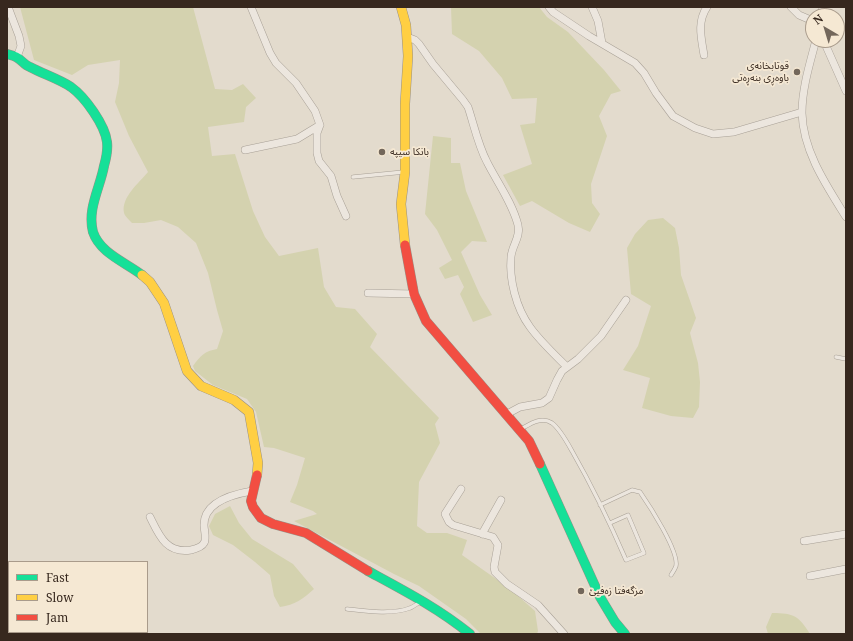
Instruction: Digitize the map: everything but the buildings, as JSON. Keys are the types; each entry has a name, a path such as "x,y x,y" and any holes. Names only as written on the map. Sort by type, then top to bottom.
{"street":[{"path":"8,7 19,36 20,46 17,56"},
{"path":"251,7 270,53 276,63 296,83 315,111 320,126 317,133 317,153 319,160 330,176 346,216"},
{"path":"401,7 407,36 408,56 405,104 405,172 402,218 414,294 426,321 436,334 529,441 600,597 615,622 625,634"},
{"path":"549,7 553,12 635,63 644,72 656,93 673,116 695,128 713,134 734,132 802,112"},
{"path":"592,7 598,21 602,43"},
{"path":"704,54 700,26 703,14 708,7"},
{"path":"791,7 799,15 805,18"},
{"path":"407,36 419,44 433,64 468,107 486,160 513,211 518,225 518,238 511,255 511,276 522,314 541,340 567,367"},
{"path":"814,48 804,93 802,112 804,130 811,155 846,216"},
{"path":"827,48 846,91"},
{"path":"7,54 17,56 26,65 71,87 81,96 93,111 102,127 107,141 107,153 104,169 94,200 92,216 93,231 102,248 134,269 150,282 164,303 176,341 188,371 196,381 201,386 234,400 249,412 259,470 250,498 256,513 267,522 304,532 320,541 354,563 423,600 446,615 470,634"},
{"path":"245,150 297,139 320,126"},
{"path":"368,293 414,294"},
{"path":"507,414 520,407 542,403 549,398 556,380 567,367 578,359 601,336 626,300"},
{"path":"461,489 445,514 446,518 454,526 493,537 498,545 494,567 495,572 507,584 538,605 564,634"},
{"path":"150,517 162,541 167,546 182,551 199,548 204,543 204,519 207,512 222,499 252,491"},
{"path":"482,534 501,500"},
{"path":"804,541 846,534"},
{"path":"810,576 846,569"}],"lane":[{"path":"354,177 405,172"},
{"path":"836,357 846,358"},
{"path":"520,429 535,421 544,420 552,423 576,457 610,523 626,560 644,553 628,515 610,523"},
{"path":"600,505 632,490 640,492 648,502 672,547 676,560 676,566 671,575"},
{"path":"347,609 366,612 403,610 410,608 423,600"}],"shaded area":[{"path":"20,7 193,7 215,89 232,90 243,84 256,98 246,107 244,122 208,127 212,156 235,154 253,211 265,237 279,256 318,248 324,287 336,307 355,309 377,334 370,347 439,418 435,424 440,443 419,482 417,526 427,533 447,533 467,540 462,555 509,588 535,611 538,631 537,634 481,634 466,619 419,586 294,521 317,514 290,502 305,458 274,448 264,447 256,412 247,399 213,385 195,371 193,366 203,354 217,349 223,331 208,273 196,243 178,227 161,220 144,223 132,223 124,213 125,201 148,172 129,136 115,102 119,83 120,60 88,65 72,75 34,60"},
{"path":"451,7 539,7 547,17 568,32 604,70 621,91 611,94 599,116 607,136 591,184 592,203 600,214 590,232 569,223 532,201 520,206 503,175 532,164 520,125 535,123 537,98 512,99 502,78 479,51 452,34"},
{"path":"433,136 451,138 451,163 460,163 466,191 487,242 472,241 461,252 480,295 492,315 473,322 460,294 464,287 458,275 445,279 439,268 452,260 437,230 425,214"},
{"path":"663,218 675,228 679,248 681,275 696,318 690,333 698,363 700,382 699,407 693,418 671,416 642,408 650,378 623,370 638,346 651,306 631,294 627,248 635,234 648,220"},
{"path":"230,506 239,523 252,539 293,564 314,589 298,601 290,605 280,607 274,596 270,575 233,545 213,535 209,526 215,514"},
{"path":"772,613 791,615 799,619 810,634 768,634 766,627"}],"traffic: fast":[{"path":"7,54 15,56 28,66 71,87 82,97 94,112 105,135 107,148 93,207 93,232 101,246 142,275"},
{"path":"540,464 600,597 615,622 625,634"},
{"path":"368,571 433,608 470,634"}],"traffic: slow":[{"path":"401,7 406,25 408,56 405,104 405,172 401,204 405,245"},
{"path":"142,275 150,282 164,303 187,371 201,386 234,400 249,412 258,463 257,475"}],"traffic: jam":[{"path":"405,245 414,294 426,321 529,441 540,464"},
{"path":"257,475 251,501 253,507 261,518 273,524 306,533 368,571"}],"place":[{"name":"قوتابخانەی باوەڕی بنەڕەتی","path":"797,72"},
{"name":"بانکا سیپە","path":"382,152"},
{"name":"مزگەفتا زەفیێ","path":"581,591"}]}
